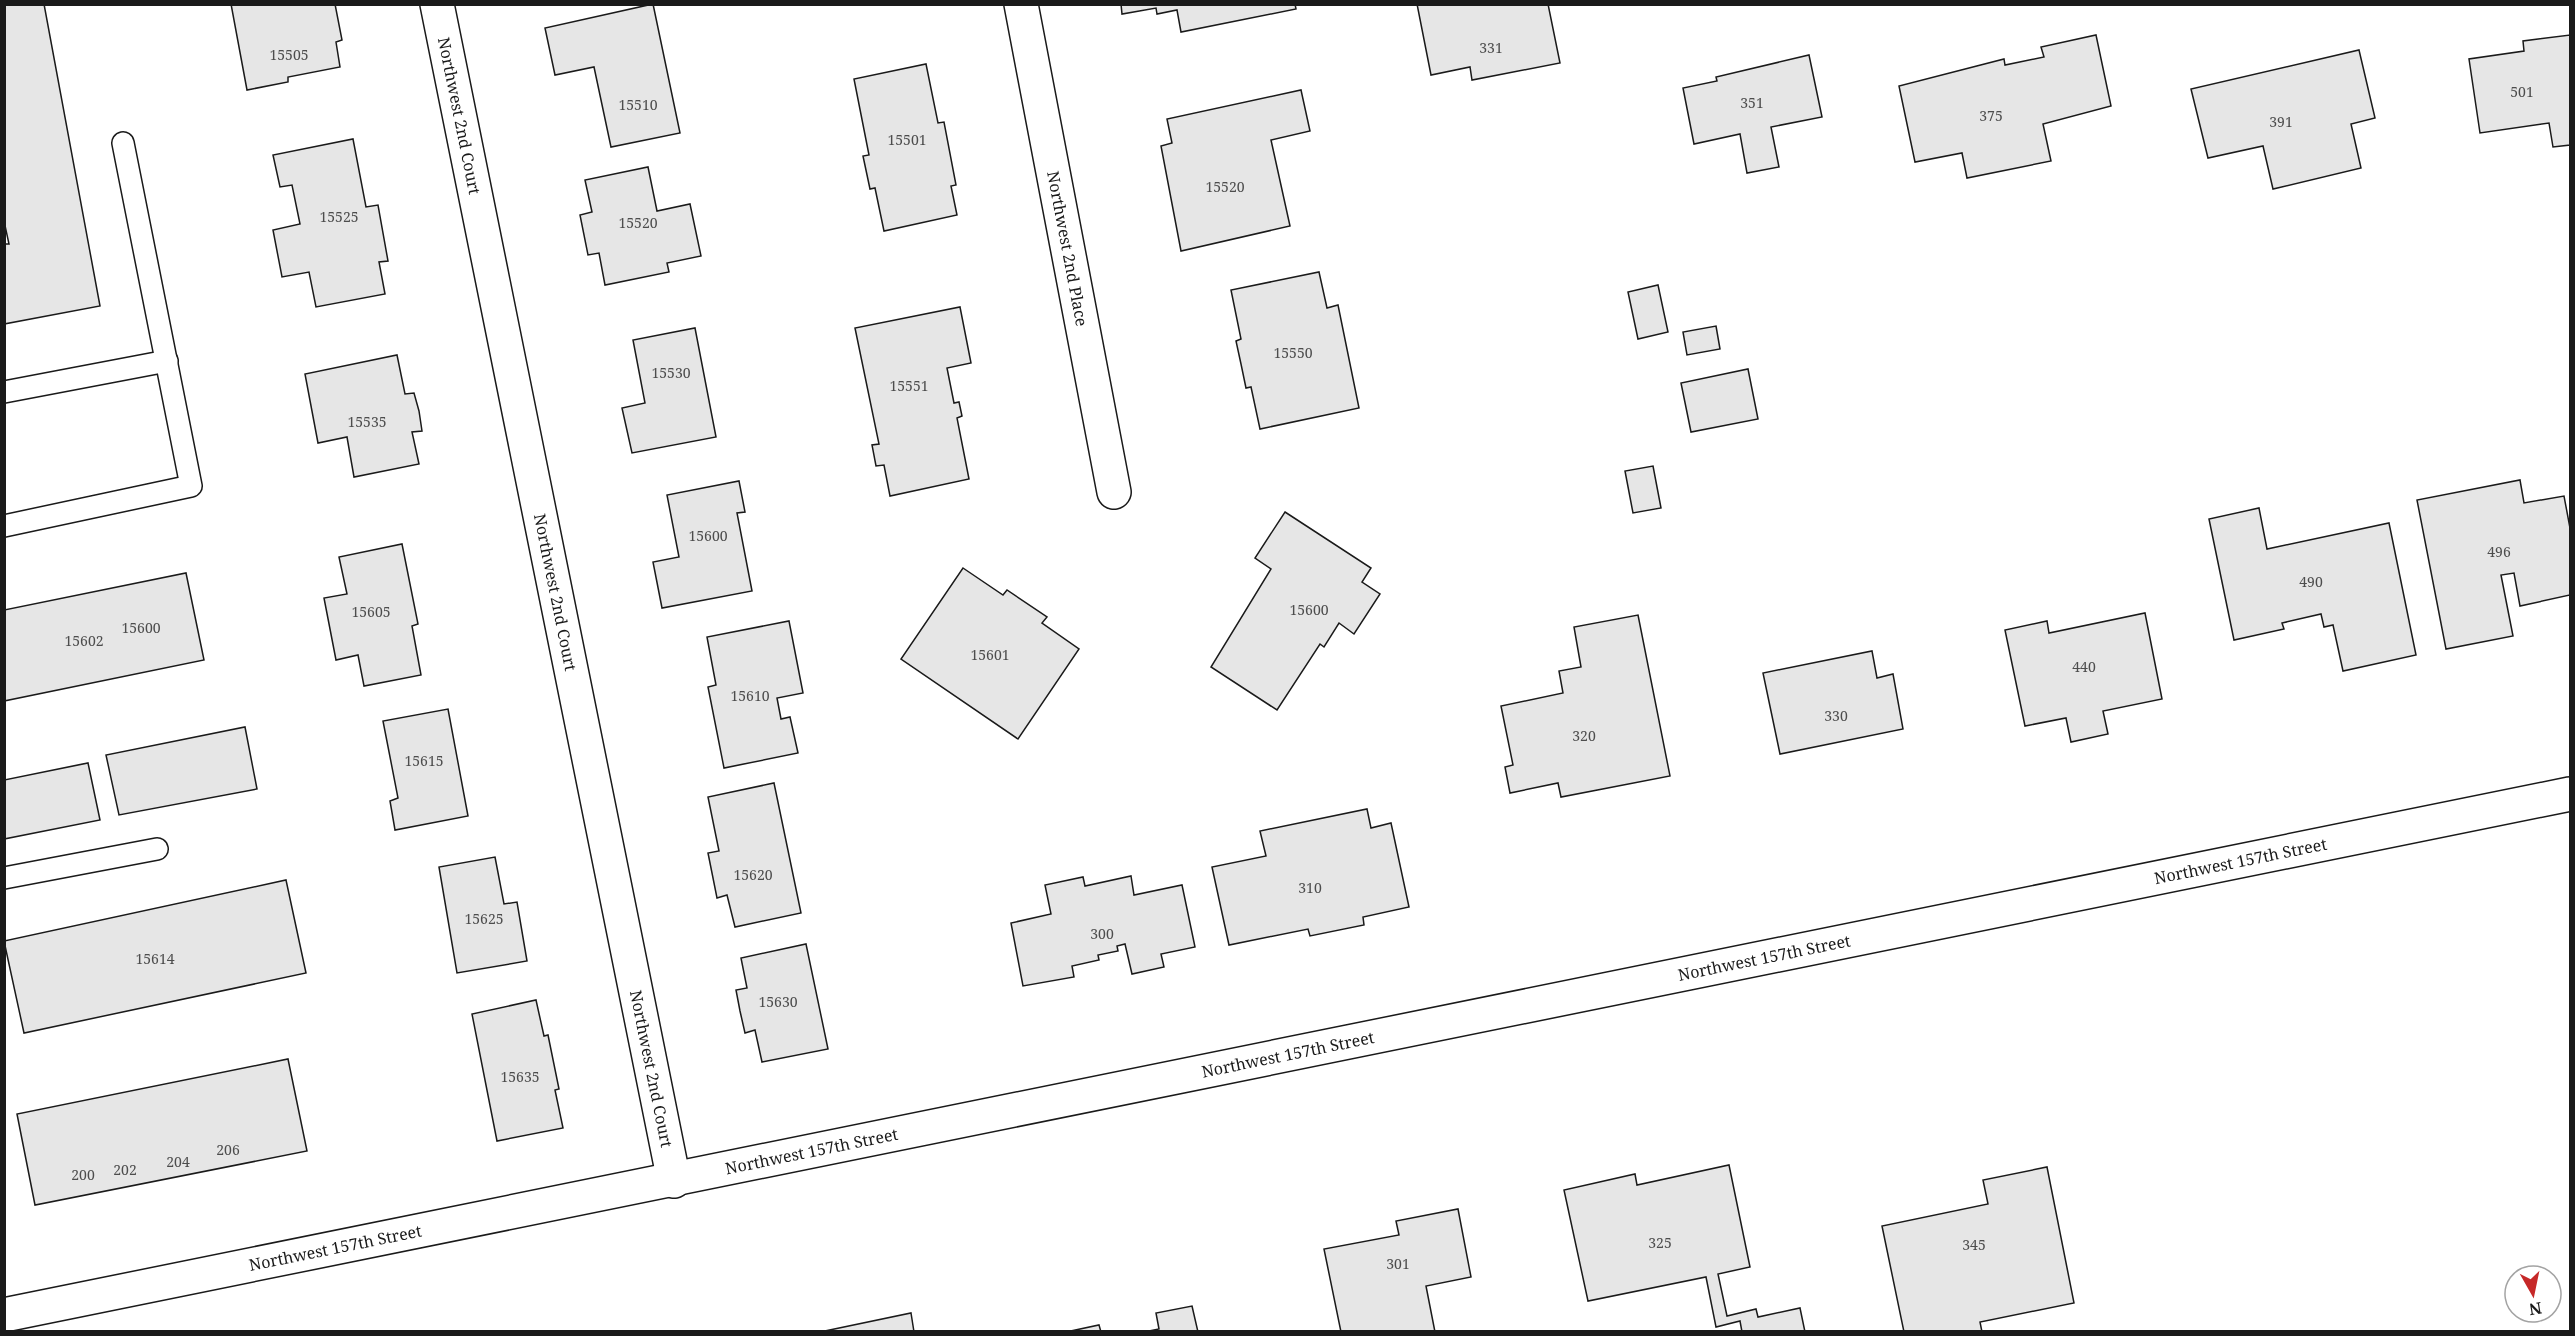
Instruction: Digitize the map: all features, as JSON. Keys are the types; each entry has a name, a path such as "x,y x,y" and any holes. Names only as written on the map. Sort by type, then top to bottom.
{"street":[{"name":"Northwest 2nd Court","path":"438,4 674,1181"},
{"name":"Northwest 2nd Place","path":"1021,4 1114,492"},
{"name":"Northwest 157th Street","path":"4,1315 674,1181 2571,794"}],"lane":[{"path":"4,526 191,486 123,143"},
{"path":"4,392 167,361"},
{"path":"4,878 157,849"}],"building":[{"path":"4,4 44,4 100,306 4,324 4,244 9,244 4,221"},
{"path":"231,4 335,4 342,40 336,42 340,67 288,77 288,82 247,90"},
{"path":"653,4 680,133 611,147 594,67 555,75 545,28"},
{"path":"1121,4 1295,4 1296,9 1181,32 1177,10 1157,14 1156,8 1122,14"},
{"path":"1417,4 1548,4 1560,63 1472,80 1470,67 1431,75"},
{"path":"2096,35 2111,106 2043,124 2051,161 1967,178 1962,153 1915,162 1899,86 2004,59 2005,65 2044,57 2041,47"},
{"path":"2570,35 2570,145 2553,147 2549,123 2480,133 2469,59 2524,51 2523,41"},
{"path":"2359,50 2375,118 2351,124 2361,168 2273,189 2263,146 2208,158 2191,89"},
{"path":"1809,55 1822,117 1771,127 1779,167 1747,173 1740,134 1694,144 1683,88 1717,81 1716,77"},
{"path":"926,64 938,123 944,122 956,185 951,186 957,215 884,231 875,188 870,189 863,156 869,155 854,79"},
{"path":"1301,90 1310,131 1271,140 1290,226 1181,251 1161,146 1172,143 1167,119"},
{"path":"353,139 366,207 378,205 388,261 379,262 385,294 316,307 309,272 282,277 273,230 300,224 292,185 280,187 273,155"},
{"path":"648,167 657,211 690,204 701,256 667,263 669,272 605,285 599,253 588,255 580,215 592,212 585,180"},
{"path":"1319,272 1327,308 1338,305 1359,408 1260,429 1251,387 1246,388 1236,341 1241,339 1231,290"},
{"path":"1658,285 1668,332 1638,339 1628,292"},
{"path":"960,307 971,363 947,368 954,403 959,402 962,416 957,418 969,479 890,496 884,465 876,466 872,445 879,444 855,328"},
{"path":"1716,326 1720,349 1687,355 1683,332"},
{"path":"695,328 716,437 632,453 622,408 645,403 633,340"},
{"path":"397,355 405,394 414,393 419,411 422,431 412,432 419,464 354,477 347,437 318,443 305,374"},
{"path":"1748,369 1758,419 1691,432 1681,383"},
{"path":"1653,466 1661,508 1633,513 1625,471"},
{"path":"2520,480 2524,503 2564,496 2570,528 2570,595 2520,606 2514,573 2501,575 2513,636 2446,649 2417,500"},
{"path":"739,481 745,512 737,513 752,591 662,608 653,562 679,557 667,495"},
{"path":"2259,508 2267,549 2389,523 2416,655 2343,671 2333,625 2324,627 2321,614 2282,623 2284,629 2234,640 2209,519"},
{"path":"1285,512 1371,568 1362,582 1380,594 1354,634 1339,623 1324,647 1320,644 1277,710 1211,667 1271,569 1255,558"},
{"path":"402,544 418,624 412,626 421,675 364,686 358,655 336,660 324,598 347,594 339,557"},
{"path":"963,568 1003,595 1007,590 1047,617 1042,623 1079,649 1018,739 901,659"},
{"path":"186,573 204,660 4,701 4,610"},
{"path":"2145,613 2162,699 2103,711 2108,734 2071,742 2066,718 2025,726 2005,630 2047,621 2049,633"},
{"path":"1638,615 1670,776 1561,797 1558,783 1510,793 1505,767 1513,765 1501,706 1563,693 1559,671 1581,667 1574,627"},
{"path":"789,621 803,693 777,698 781,719 790,717 798,753 724,768 708,687 716,685 707,637"},
{"path":"1872,651 1877,678 1893,674 1903,729 1780,754 1763,673"},
{"path":"448,709 468,816 395,830 390,801 398,798 383,721"},
{"path":"245,727 257,789 119,815 106,755"},
{"path":"88,763 100,820 4,839 4,780"},
{"path":"774,783 801,913 735,927 727,895 717,898 708,853 719,851 708,797"},
{"path":"1367,809 1371,828 1391,823 1409,907 1363,917 1364,925 1310,936 1308,929 1229,945 1212,867 1266,856 1260,831"},
{"path":"495,857 504,904 517,902 527,961 457,973 439,867"},
{"path":"1131,876 1134,895 1182,885 1195,947 1161,954 1164,967 1132,974 1125,944 1117,946 1118,951 1098,955 1099,960 1072,966 1074,977 1023,986 1011,923 1051,914 1045,885 1083,877 1085,886"},
{"path":"286,880 306,973 24,1033 4,941"},
{"path":"806,944 828,1049 762,1062 755,1030 745,1033 740,1011 736,990 747,988 741,958"},
{"path":"536,1000 544,1036 548,1035 559,1089 555,1090 563,1128 497,1141 472,1014"},
{"path":"288,1059 307,1151 35,1205 17,1114"},
{"path":"1729,1165 1750,1267 1718,1274 1727,1316 1756,1309 1758,1317 1800,1308 1805,1332 1742,1332 1740,1321 1716,1327 1706,1277 1588,1301 1564,1190 1635,1174 1637,1185"},
{"path":"2047,1167 2074,1303 1980,1322 1982,1332 1904,1332 1882,1226 1988,1204 1983,1180"},
{"path":"1458,1209 1471,1277 1426,1286 1435,1332 1341,1332 1324,1249 1399,1235 1396,1221"},
{"path":"1192,1306 1198,1332 1144,1332 1159,1329 1156,1313"},
{"path":"911,1313 914,1332 820,1332"},
{"path":"1099,1325 1101,1332 1066,1332"}]}
